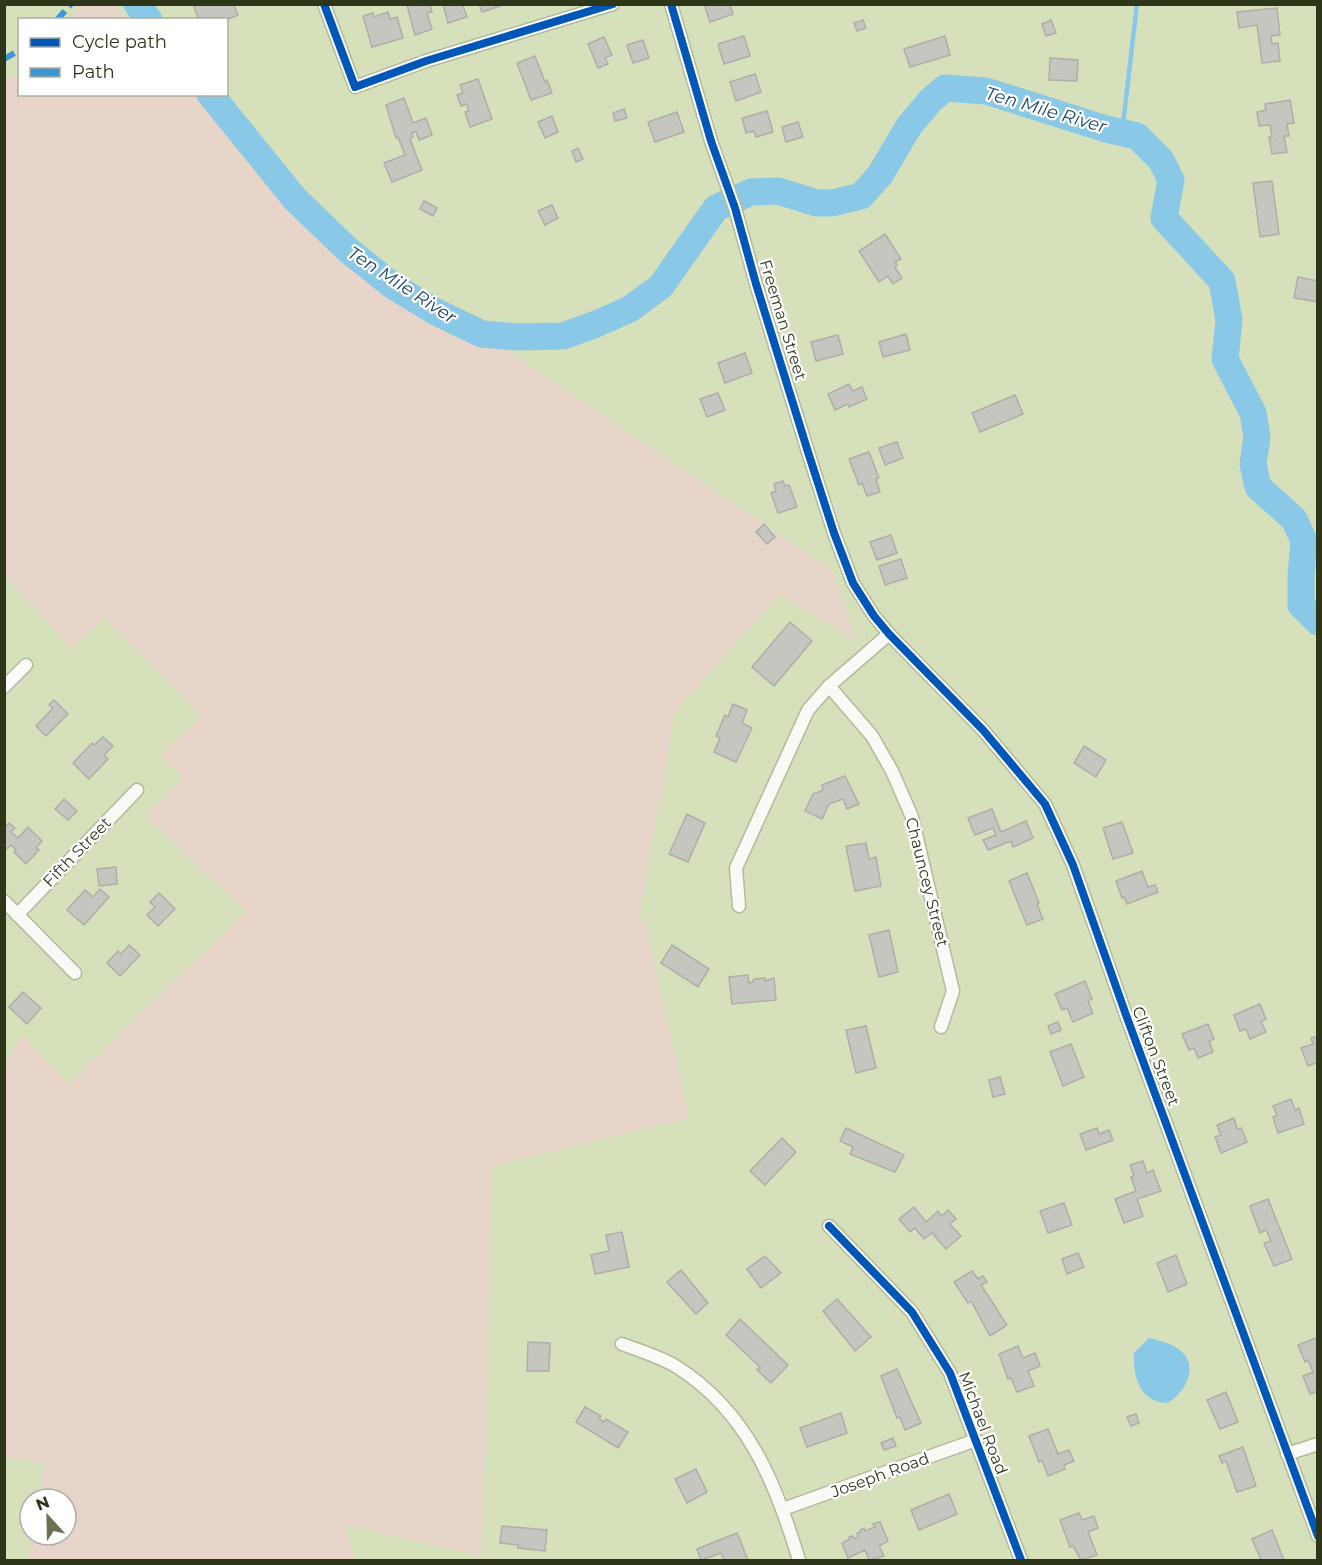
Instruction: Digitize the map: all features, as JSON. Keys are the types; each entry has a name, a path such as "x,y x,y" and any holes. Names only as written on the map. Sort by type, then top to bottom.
{"street":[{"path":"324,4 355,87 426,61 613,4"},
{"name":"Freeman Street","path":"671,4 711,141 735,208 756,284 834,533 853,583 874,616 889,634"},
{"path":"739,906 736,868 808,710 829,686 889,634"},
{"name":"Clifton Street","path":"889,634 983,730 1045,804 1050,814 1087,902 1126,1015 1317,1536"},
{"path":"4,687 26,665"},
{"name":"Chauncey Street","path":"829,686 872,736 892,771 912,817 953,991 941,1027"},
{"name":"Fifth Street","path":"17,915 137,790"},
{"path":"4,901 75,973"},
{"name":"Michael Road","path":"829,1226 912,1312 950,1373 1021,1560"},
{"path":"622,1344 675,1366 709,1390 736,1419 759,1456 783,1509 799,1560"},
{"name":"Joseph Road","path":"783,1509 976,1440"},
{"path":"1287,1454 1317,1444"}],"shaded area":[{"path":"80,5 115,5 127,18 68,18"},
{"path":"18,73 18,96 195,96 244,152 444,308 833,571 856,641 780,594 675,711 638,922 645,922 689,1118 492,1166 482,1556 346,1525 355,1560 28,1560 31,1547 78,1547 78,1487 41,1487 45,1464 5,1456 4,1230 7,1226 4,1224 4,1064 22,1035 70,1086 75,1077 247,912 146,815 183,779 161,755 202,716 105,617 71,649 5,574 4,80"}],"water":[{"path":"1149,1338 1178,1349 1187,1357 1188,1380 1179,1394 1167,1403 1150,1398 1144,1393 1137,1379 1134,1353"}],"building":[{"path":"193,4 233,4 238,15 228,19 198,18"},
{"path":"430,4 432,12 427,13 432,29 415,35 407,5"},
{"path":"443,4 468,4 463,6 467,17 448,23"},
{"path":"479,4 499,4 500,6 482,12"},
{"path":"704,4 730,4 733,14 710,22"},
{"path":"1277,8 1280,35 1271,36 1272,44 1278,43 1280,61 1262,63 1257,25 1239,28 1237,12"},
{"path":"388,12 390,19 397,17 403,38 372,47 363,16 373,13 374,17"},
{"path":"863,20 866,28 857,31 854,23"},
{"path":"1051,20 1056,33 1046,36 1042,24"},
{"path":"744,36 750,56 724,64 718,44"},
{"path":"945,36 950,55 910,67 904,49"},
{"path":"604,37 612,55 605,58 608,64 598,68 588,44"},
{"path":"643,40 649,58 633,63 627,45"},
{"path":"535,56 552,93 531,100 517,63"},
{"path":"1050,58 1078,60 1077,81 1049,80"},
{"path":"755,74 761,92 736,101 730,82"},
{"path":"478,79 492,119 470,127 465,112 469,111 467,104 461,106 457,95 463,93 460,85"},
{"path":"404,98 413,123 426,118 432,135 419,140 416,131 412,133 413,137 410,139 422,170 392,182 384,163 405,155 398,137 396,138 386,105"},
{"path":"1290,100 1294,123 1287,124 1289,136 1284,136 1287,152 1272,154 1269,137 1272,137 1270,125 1259,126 1257,112 1266,110 1265,104"},
{"path":"624,109 627,118 615,121 613,113"},
{"path":"767,111 773,132 756,137 754,131 746,133 742,118"},
{"path":"677,112 684,132 655,142 648,122"},
{"path":"552,116 558,132 545,138 538,122"},
{"path":"798,122 803,137 786,142 782,127"},
{"path":"578,148 583,159 576,162 572,151"},
{"path":"1272,181 1279,234 1260,237 1253,183"},
{"path":"424,201 437,208 433,216 420,209"},
{"path":"552,205 558,218 545,225 538,211"},
{"path":"885,234 901,259 895,262 897,265 895,267 902,278 893,284 888,276 879,282 859,251"},
{"path":"1298,277 1318,281 1318,302 1294,298"},
{"path":"906,334 910,350 883,357 879,342"},
{"path":"838,335 843,354 816,361 811,342"},
{"path":"745,353 752,373 725,383 718,363"},
{"path":"849,384 853,391 862,387 867,399 835,410 828,394"},
{"path":"718,393 725,410 707,417 700,399"},
{"path":"1015,395 1023,414 980,432 972,413"},
{"path":"897,442 903,458 885,465 879,448"},
{"path":"869,452 879,478 876,479 880,492 867,496 862,483 859,485 849,459"},
{"path":"783,481 785,486 789,485 797,507 778,513 771,493 776,491 774,484"},
{"path":"764,524 775,537 767,544 756,532"},
{"path":"891,535 897,553 877,560 870,542"},
{"path":"901,559 907,578 885,585 879,566"},
{"path":"790,622 812,641 774,686 752,667"},
{"path":"54,700 68,714 46,736 36,726 53,708 49,705"},
{"path":"733,704 747,710 742,723 752,728 736,762 714,752 720,738 716,736 725,715 728,717"},
{"path":"103,737 113,746 104,755 108,759 89,779 73,763 92,743 94,745"},
{"path":"1084,746 1106,760 1096,777 1074,763"},
{"path":"845,776 859,804 847,809 843,799 829,804 822,819 805,811 813,794 823,790 822,785"},
{"path":"64,799 77,811 68,820 55,809"},
{"path":"992,809 1001,832 1026,821 1033,838 1013,847 1011,841 988,850 983,840 996,835 993,828 975,835 968,818"},
{"path":"687,814 705,823 688,862 669,854"},
{"path":"1122,822 1133,853 1113,859 1103,828"},
{"path":"9,823 15,828 11,832 18,838 28,827 42,841 36,848 39,850 26,864 14,852 16,850 11,845 4,851 4,824 6,826"},
{"path":"866,843 869,859 876,857 881,886 855,891 846,846"},
{"path":"116,867 117,884 99,886 97,869"},
{"path":"1142,871 1148,887 1155,885 1158,892 1127,904 1124,897 1122,898 1116,881"},
{"path":"1027,873 1043,919 1027,925 1009,881"},
{"path":"100,889 109,897 84,925 67,910 85,890 93,897"},
{"path":"159,893 175,909 158,926 147,915 155,907 150,902"},
{"path":"889,930 898,972 879,977 869,935"},
{"path":"129,945 140,955 120,976 107,963 118,951 121,954"},
{"path":"672,945 709,969 698,987 661,963"},
{"path":"748,975 749,983 754,979 765,978 765,981 774,978 776,1000 732,1004 729,977"},
{"path":"1085,981 1092,999 1088,1001 1093,1013 1073,1022 1067,1008 1062,1010 1055,994"},
{"path":"23,992 41,1008 27,1024 9,1007"},
{"path":"1260,1004 1266,1019 1261,1022 1266,1032 1250,1039 1246,1029 1240,1031 1234,1015"},
{"path":"1058,1022 1061,1030 1051,1034 1048,1026"},
{"path":"1208,1024 1214,1039 1209,1041 1213,1052 1198,1058 1194,1048 1189,1050 1182,1034"},
{"path":"866,1026 876,1068 856,1073 846,1030"},
{"path":"1318,1036 1318,1062 1308,1066 1301,1048 1313,1044 1311,1038"},
{"path":"1071,1044 1084,1077 1063,1086 1050,1052"},
{"path":"1000,1077 1005,1094 993,1097 989,1080"},
{"path":"1291,1099 1295,1110 1299,1108 1304,1124 1278,1133 1273,1117 1277,1115 1273,1106"},
{"path":"1234,1118 1237,1129 1241,1128 1247,1142 1221,1153 1215,1137 1221,1135 1217,1125"},
{"path":"846,1128 904,1155 895,1172 850,1154 853,1147 840,1141"},
{"path":"1097,1128 1099,1134 1109,1130 1113,1140 1086,1150 1080,1134"},
{"path":"782,1138 796,1152 765,1185 750,1171"},
{"path":"1143,1161 1147,1173 1153,1170 1161,1191 1137,1199 1143,1216 1124,1223 1115,1199 1136,1191 1130,1165"},
{"path":"1268,1199 1292,1259 1274,1266 1264,1243 1271,1241 1266,1230 1260,1233 1250,1206"},
{"path":"1064,1203 1072,1225 1048,1233 1040,1211"},
{"path":"914,1207 926,1222 938,1211 942,1216 948,1210 956,1219 950,1224 961,1236 946,1249 932,1233 924,1239 915,1228 910,1232 899,1219"},
{"path":"622,1232 629,1267 595,1274 591,1255 609,1251 606,1235"},
{"path":"1078,1253 1084,1267 1067,1274 1062,1259"},
{"path":"1176,1255 1187,1284 1168,1292 1157,1263"},
{"path":"765,1256 781,1273 761,1288 747,1269"},
{"path":"681,1270 708,1303 696,1314 667,1282"},
{"path":"972,1271 978,1279 983,1276 987,1282 981,1285 1007,1325 990,1336 971,1301 968,1303 954,1282"},
{"path":"837,1299 871,1337 855,1351 823,1311"},
{"path":"740,1319 788,1365 771,1383 757,1370 760,1367 726,1335"},
{"path":"1318,1337 1318,1391 1310,1394 1303,1376 1313,1372 1308,1360 1305,1362 1298,1345"},
{"path":"528,1342 550,1343 549,1371 527,1371"},
{"path":"1018,1346 1023,1358 1035,1353 1040,1366 1028,1371 1034,1386 1017,1392 1011,1378 1008,1379 999,1354"},
{"path":"897,1369 921,1423 905,1430 900,1417 897,1418 881,1376"},
{"path":"1226,1392 1238,1422 1220,1429 1207,1400"},
{"path":"585,1407 601,1416 599,1419 604,1422 606,1419 628,1432 618,1448 576,1422"},
{"path":"841,1413 847,1433 807,1447 800,1428"},
{"path":"1136,1414 1139,1423 1131,1426 1127,1417"},
{"path":"1048,1429 1058,1454 1069,1450 1074,1461 1064,1465 1065,1469 1048,1476 1042,1460 1039,1462 1029,1436"},
{"path":"893,1438 896,1446 884,1450 881,1443"},
{"path":"1243,1447 1256,1486 1237,1492 1226,1461 1222,1463 1219,1456"},
{"path":"696,1469 707,1492 687,1503 675,1479"},
{"path":"949,1494 957,1514 919,1530 911,1510"},
{"path":"1079,1513 1082,1520 1094,1516 1098,1528 1088,1532 1097,1555 1081,1560 1073,1546 1070,1547 1060,1520"},
{"path":"880,1522 888,1541 879,1546 884,1556 869,1560 865,1550 848,1558 842,1543 850,1539 849,1537 853,1536 854,1539 858,1537 857,1533 861,1532 860,1530 864,1528 865,1531 875,1527 873,1524"},
{"path":"502,1526 547,1530 545,1551 500,1543"},
{"path":"1272,1530 1284,1560 1261,1560 1252,1539"},
{"path":"737,1533 748,1560 724,1560 721,1553 701,1560 697,1549"}],"waterway":[{"name":"Ten Mile River","path":"137,4 148,18"},
{"path":"1122,133 1137,4"},
{"name":"Ten Mile River","path":"212,96 295,199 348,250 393,286 436,312 482,334 518,337 563,336 630,309 661,286 716,208 751,192 778,191 817,203 832,203 861,196 880,175 909,126 930,101 945,88 986,91 1106,129 1137,136 1161,160 1171,180 1164,218 1222,281 1229,320 1225,359 1253,413 1257,437 1253,464 1258,487 1294,519 1304,541 1301,605 1318,622"}],"marked path":[{"path":"59,18 71,4"},
{"path":"4,59 18,51"}],"cycle path":[{"path":"324,4 355,87 426,61 613,4"},
{"path":"671,4 711,141 735,208 808,452 853,583 874,616 889,634 983,730 1045,804 1073,865 1318,1536"},
{"path":"829,1226 912,1312 950,1373 1021,1560"}]}
